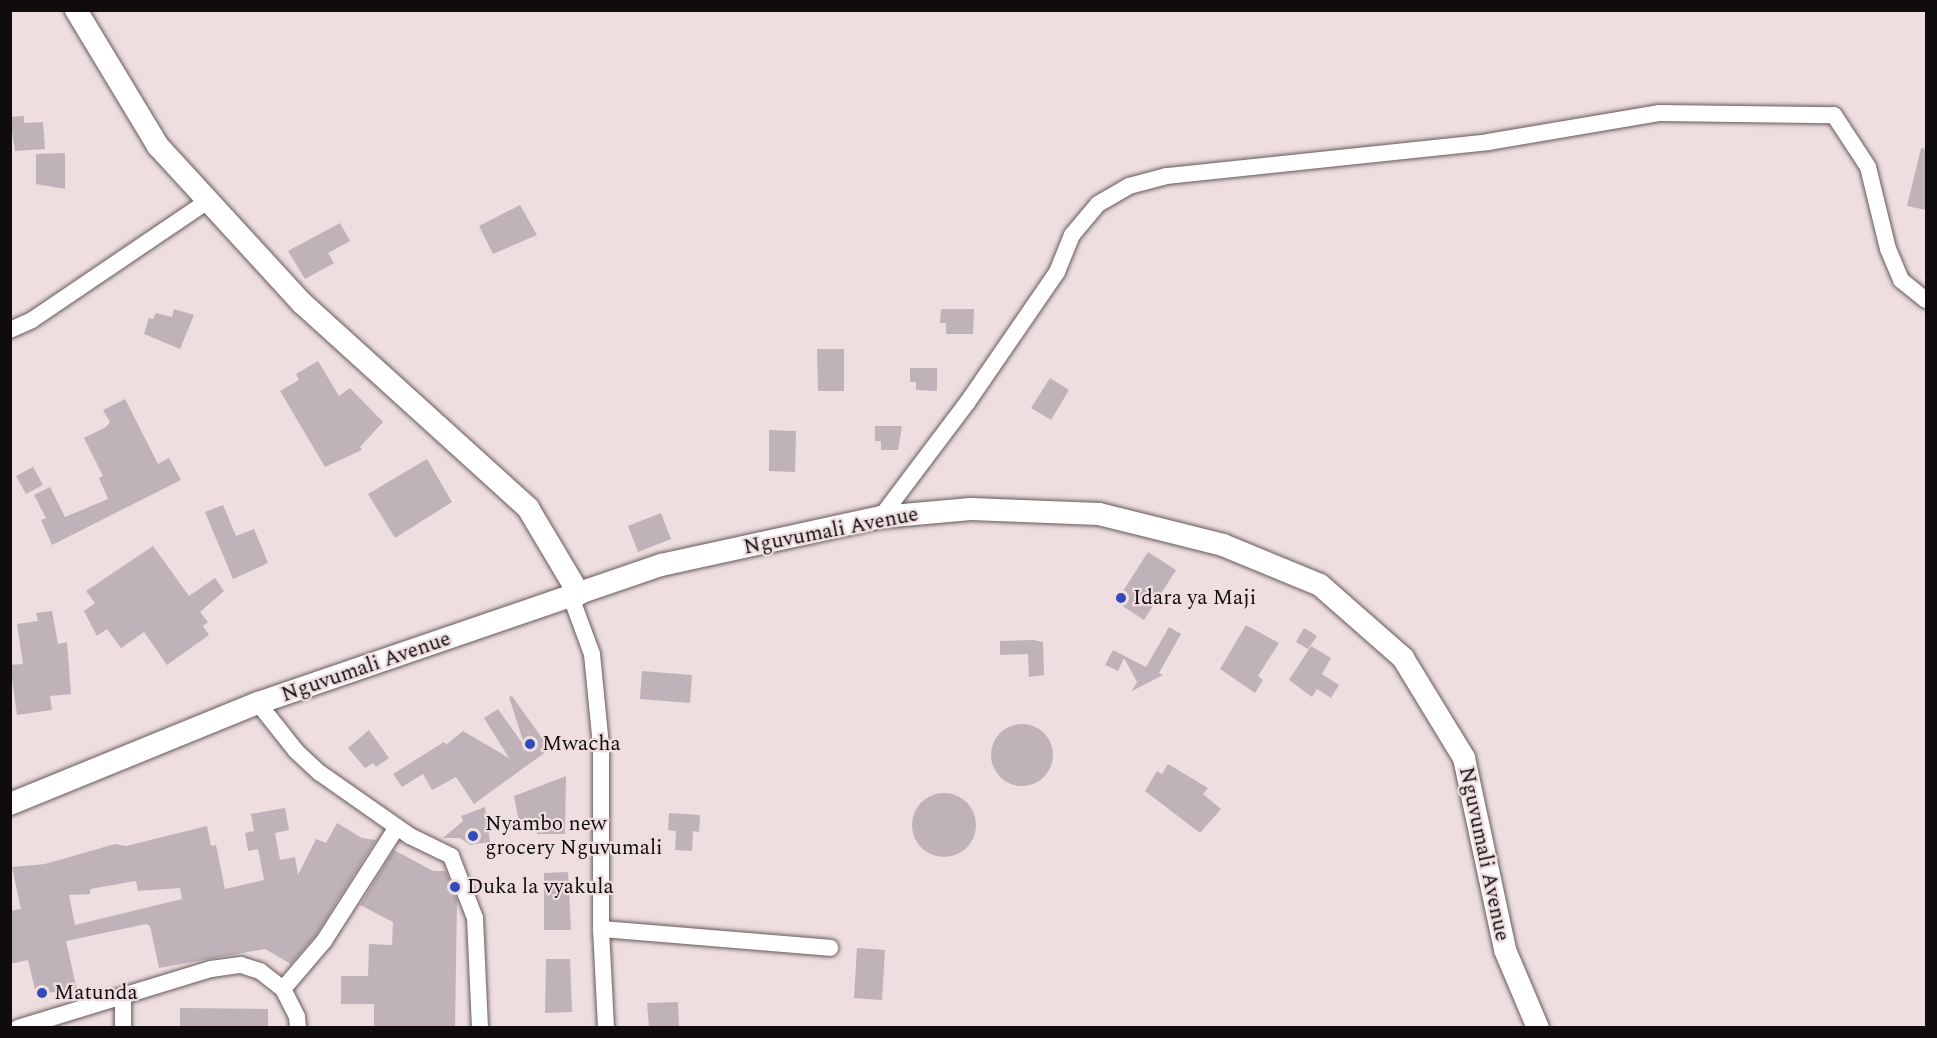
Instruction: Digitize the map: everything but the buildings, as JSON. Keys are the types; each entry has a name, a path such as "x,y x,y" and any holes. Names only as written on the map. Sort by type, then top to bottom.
{"street":[{"path":"76,10 158,146 302,303 528,508 575,596 592,654 601,746 601,929 606,1028"},
{"path":"881,517 973,394 1056,272 1072,235 1098,204 1129,186 1167,176 1488,142 1659,113 1834,115 1868,167 1888,249 1901,280 1926,300"},
{"path":"10,330 60,302 208,201"},
{"name":"Nguvumali Avenue","path":"10,804 258,703 661,565 881,517 971,509 1099,514 1223,545 1320,585 1403,658 1464,758 1505,950 1538,1028"},
{"path":"258,703 312,765 397,827 451,856 465,884 475,918 480,1028"},
{"path":"283,989 324,941 397,827"},
{"path":"601,929 830,948"},
{"path":"18,1028 210,969 241,965 260,972 283,989 297,1017 298,1028"},
{"path":"123,996 123,1028"}],"place":[{"name":"Idara ya Maji","path":"1121,598"},
{"name":"Mwacha","path":"530,744"},
{"name":"Nyambo new grocery Nguvumali","path":"473,836"},
{"name":"Duka la vyakula","path":"455,887"},
{"name":"Matunda","path":"42,993"}]}
